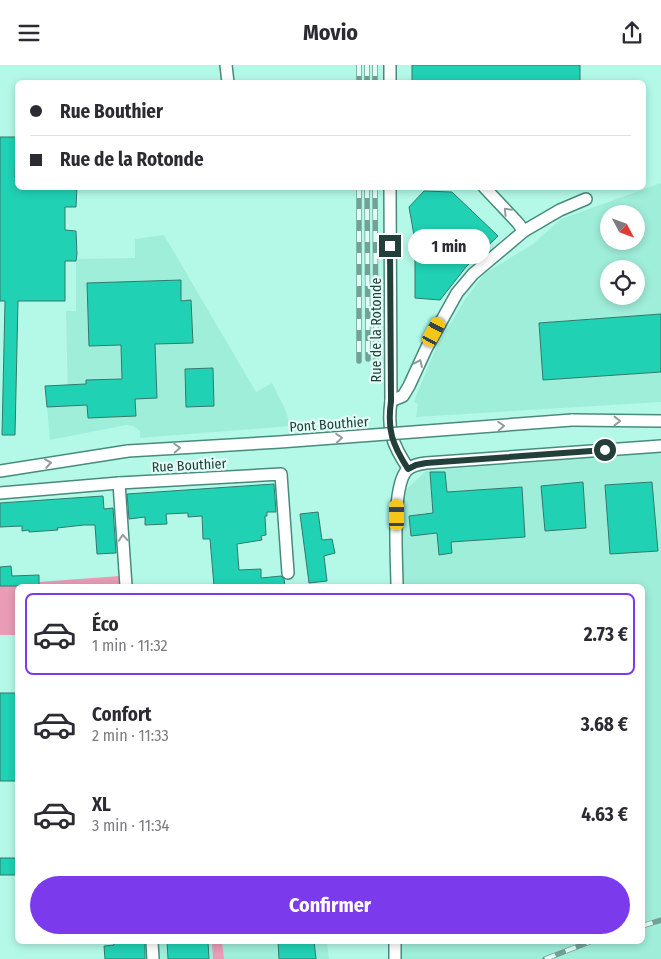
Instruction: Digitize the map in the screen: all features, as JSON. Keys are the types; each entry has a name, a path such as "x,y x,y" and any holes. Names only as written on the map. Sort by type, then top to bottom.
{"street":[{"path":"226,65 228,80"},
{"path":"390,65 390,80"},
{"name":"Rue de la Rotonde","path":"390,190 391,401 389,420 393,443 408,469"},
{"path":"487,190 524,231"},
{"path":"391,401 402,395 409,386 427,347 457,293 473,274 524,231 560,210 586,199"},
{"name":"Pont Bouthier","path":"0,471 128,451 299,441 572,421 661,421"},
{"path":"397,584 397,497 403,476 408,469 426,463 661,446"},
{"name":"Rue Bouthier","path":"0,493 119,483 281,474 288,573"},
{"path":"119,483 126,584"},
{"path":"152,944 153,959"},
{"path":"395,944 395,959"}],"shaded area":[{"path":"661,183 661,402 416,417 418,404 414,402 435,350 464,301 484,274 533,244 561,219 642,190 646,190"},
{"path":"164,235 256,392 272,383 286,411 290,426 140,438 140,431 133,426 126,425 50,440 47,407 68,405 66,311 76,311 76,259 135,258 135,239"},
{"path":"661,451 661,959 402,959 402,944 645,944 645,584 398,584 397,498 426,471"},
{"path":"119,576 120,584 15,584 15,635 0,635 0,585"},
{"path":"158,944 327,944 329,959 159,959"},
{"path":"212,944 222,944 224,959 213,959"}],"building":[{"path":"412,65 580,65 580,80 412,80"},
{"path":"0,137 15,137 15,190 77,190 76,207 65,207 65,230 76,231 77,254 76,261 65,261 65,301 18,301 15,435 2,435 5,301 0,301"},
{"path":"424,191 452,192 498,236 466,267 440,300 415,298 415,241 409,207"},
{"path":"181,280 181,301 191,300 193,343 155,344 157,398 135,399 136,416 88,418 87,405 47,407 45,386 86,384 86,380 122,379 121,345 89,346 87,283"},
{"path":"661,314 661,372 543,380 539,323"},
{"path":"213,368 214,406 186,407 185,369"},
{"path":"430,472 445,472 447,492 522,487 525,537 451,542 452,553 439,555 437,533 411,536 409,516 433,513"},
{"path":"583,482 586,528 545,531 541,486"},
{"path":"652,482 658,551 610,554 605,485"},
{"path":"274,484 276,512 267,512 267,516 265,516 266,535 261,536 262,540 237,544 239,570 261,569 261,578 281,576 285,584 214,584 210,539 203,539 202,516 188,517 188,513 166,514 167,524 145,525 145,517 129,519 127,494"},
{"path":"103,496 104,509 113,508 116,553 97,554 95,525 29,532 29,530 22,531 22,526 0,527 0,503"},
{"path":"318,512 322,540 332,539 335,553 324,556 327,581 309,583 300,514"},
{"path":"11,566 12,576 39,575 39,584 0,586 0,567"},
{"path":"0,693 15,693 15,781 0,781"},
{"path":"0,858 15,858 15,875 0,875"},
{"path":"145,944 145,959 105,959 104,946"},
{"path":"167,944 208,944 209,959 168,959"},
{"path":"278,944 314,944 316,959 279,959"}],"railway":[{"path":"359,65 359,80"},
{"path":"367,65 367,80"},
{"path":"375,65 375,80"},
{"path":"359,190 359,361"},
{"path":"367,190 368,359"},
{"path":"375,190 376,359"},
{"path":"645,925 661,920"},
{"path":"545,959 584,944"}],"route":[{"path":"390,246 391,401 389,420 393,443 408,469 426,463 605,450"}]}
